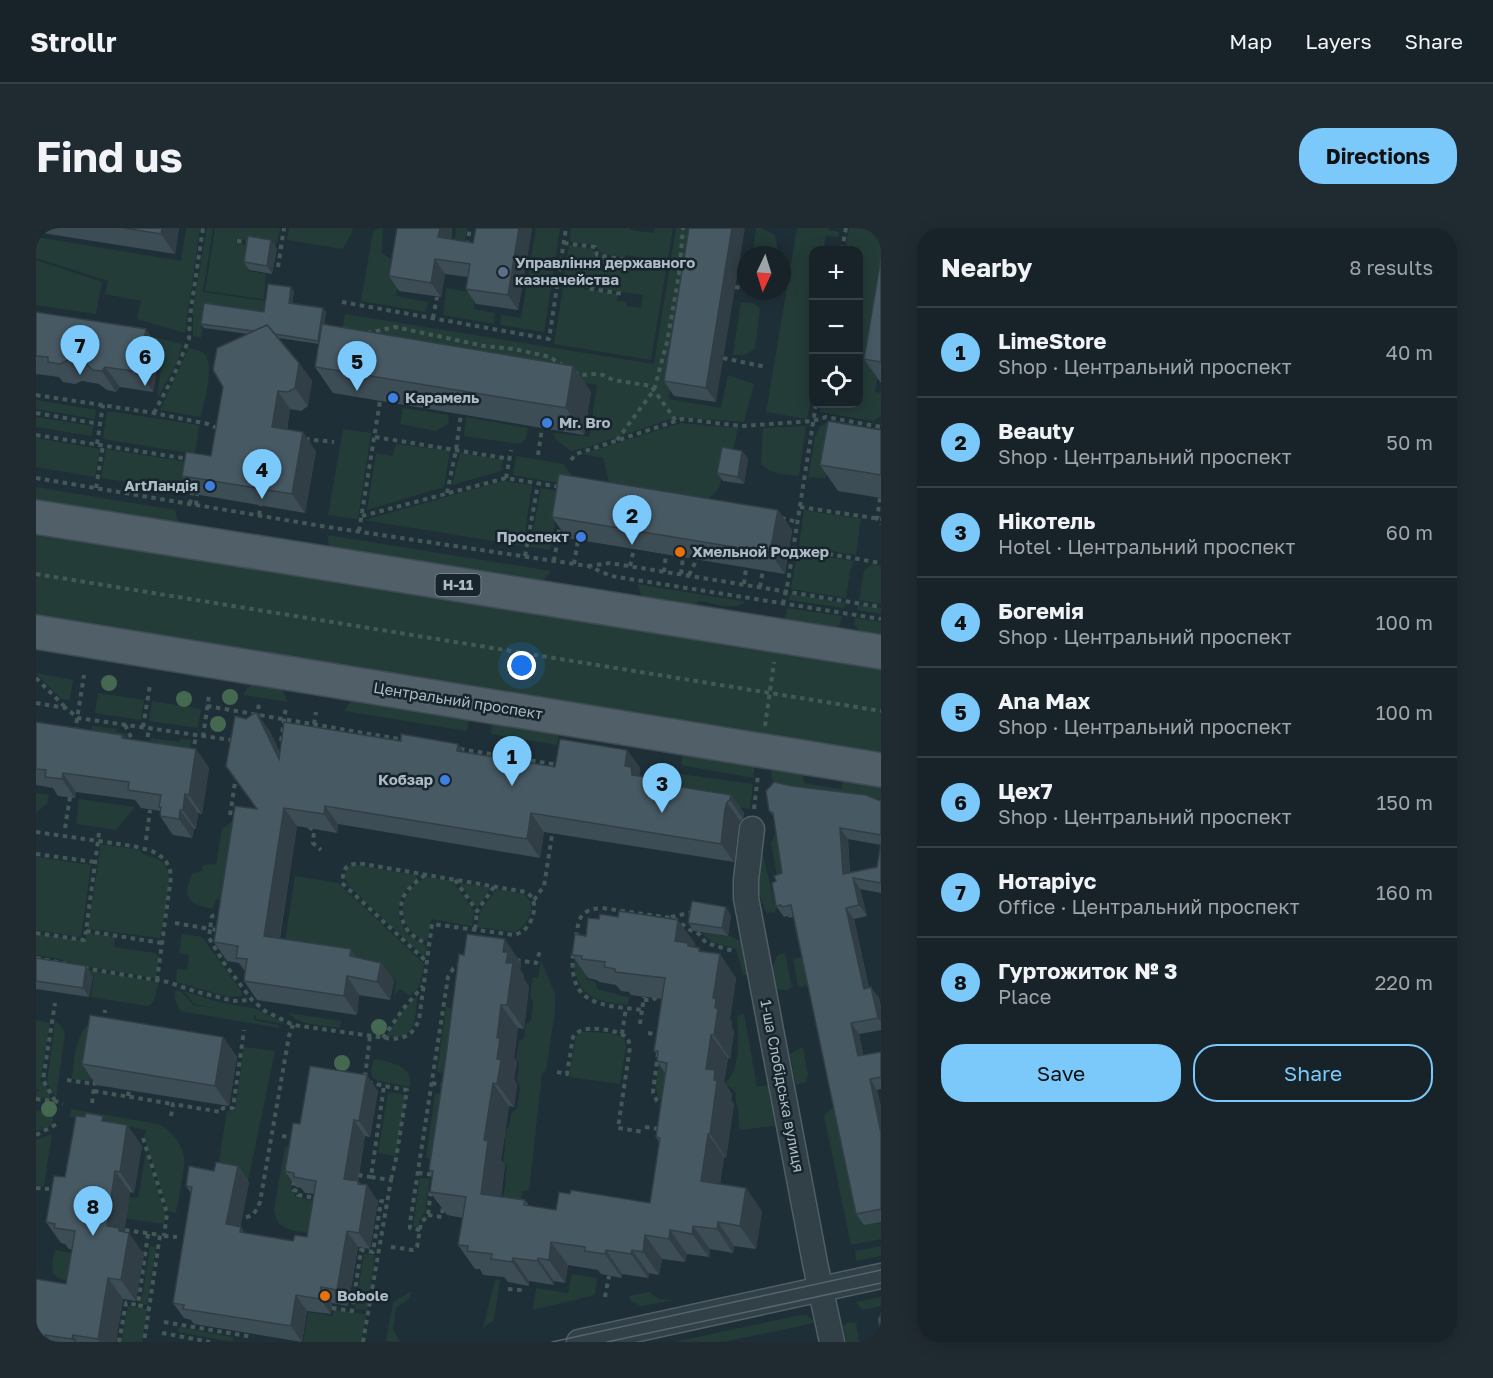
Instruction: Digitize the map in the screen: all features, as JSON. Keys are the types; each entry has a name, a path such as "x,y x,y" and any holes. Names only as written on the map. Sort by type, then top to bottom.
{"main road":[{"name":"Н-11","path":"36,517 881,652"},
{"name":"Центральний проспект","path":"36,632 881,770"}],"street":[{"name":"1-ша Слобідська вулиця","path":"752,829 746,898 832,1342"},
{"path":"579,1342 881,1276"}],"path":[{"path":"153,413 174,375 189,339 190,316 203,228"},
{"path":"278,267 284,228"},
{"path":"466,255 470,228"},
{"path":"342,302 549,339 566,228"},
{"path":"616,441 654,390 667,342 679,275 683,228"},
{"path":"843,246 846,228"},
{"path":"237,241 281,247"},
{"path":"564,243 595,248 597,255 626,260"},
{"path":"558,280 586,284 586,288 623,294"},
{"path":"434,318 437,297"},
{"path":"365,334 395,327 550,357 581,375 596,374 613,380 651,386 676,421"},
{"path":"723,358 766,367"},
{"path":"36,395 153,413 208,424 222,430"},
{"path":"359,531 380,401"},
{"path":"96,444 103,405"},
{"path":"36,413 100,424"},
{"path":"447,493 461,414"},
{"path":"571,460 576,454 682,419 742,426 813,421 826,417 881,427"},
{"path":"538,455 542,428"},
{"path":"36,435 199,460"},
{"path":"375,437 510,459"},
{"path":"295,438 334,442"},
{"path":"96,488 103,445"},
{"path":"506,478 511,450"},
{"path":"36,478 588,566 611,576 881,619"},
{"path":"362,516 506,478 566,489"},
{"path":"190,504 194,482"},
{"path":"525,556 538,484"},
{"path":"196,505 197,495"},
{"path":"880,498 879,519 881,524"},
{"path":"259,515 261,505"},
{"path":"800,507 879,519"},
{"path":"775,517 798,522"},
{"path":"554,561 561,520"},
{"path":"557,540 563,542 566,525"},
{"path":"574,564 579,540"},
{"path":"793,548 881,563"},
{"path":"630,566 634,549"},
{"path":"664,572 666,554"},
{"path":"681,574 683,557"},
{"path":"689,575 697,559"},
{"path":"588,566 610,563 881,607"},
{"path":"744,584 746,568"},
{"path":"760,586 763,570"},
{"path":"36,574 881,711"},
{"path":"75,736 84,675"},
{"path":"36,678 78,718 231,740"},
{"path":"143,727 150,685"},
{"path":"203,737 209,695"},
{"path":"255,724 259,703"},
{"path":"36,704 66,708"},
{"path":"207,706 413,742"},
{"path":"281,741 286,707"},
{"path":"312,734 316,712"},
{"path":"124,725 137,749"},
{"path":"146,750 149,729"},
{"path":"193,755 196,735"},
{"path":"458,748 565,765"},
{"path":"230,815 237,769"},
{"path":"65,828 70,797"},
{"path":"146,840 150,810"},
{"path":"534,900 544,886 555,818"},
{"path":"306,825 314,830 313,843 321,850"},
{"path":"36,832 133,846 152,851 165,860 171,870 171,877 157,980"},
{"path":"36,933 84,940 99,833"},
{"path":"36,854 95,862"},
{"path":"226,909 212,916 209,938 224,963 252,1000 265,1011 293,1025 393,1039 414,1032 419,1020 423,985 427,962 432,924 514,935 522,932 530,923 535,913 534,900 526,892 494,886 364,864 351,863 347,866 343,873 342,883 427,962"},
{"path":"425,874 403,897 401,914 406,930 429,944"},
{"path":"455,880 477,911"},
{"path":"475,929 477,911 494,886"},
{"path":"671,918 693,913 696,906"},
{"path":"575,942 581,915 592,909 602,908 671,918 699,934 706,943 736,952"},
{"path":"175,923 217,930"},
{"path":"86,931 162,943"},
{"path":"514,960 536,963 541,948"},
{"path":"582,954 573,953 572,968 580,991 593,1002 642,1010"},
{"path":"36,958 70,964"},
{"path":"420,1230 410,1228 448,977 453,969 468,958"},
{"path":"78,966 168,982 233,1001 252,1000"},
{"path":"383,1038 423,985"},
{"path":"640,1024 644,999 667,999"},
{"path":"55,1003 43,1080 55,1101"},
{"path":"444,1004 452,1005"},
{"path":"622,1034 626,1008"},
{"path":"102,1031 105,1010"},
{"path":"232,1218 246,1218 253,1214 260,1202 289,1036 293,1025"},
{"path":"557,1072 567,1074 573,1037 577,1032 586,1029 601,1029 622,1034 628,1039 630,1047 618,1128 663,1130"},
{"path":"94,1091 221,1112 224,1108 232,1108 244,1030"},
{"path":"648,1033 664,1036"},
{"path":"658,1035 653,1092 657,1101 664,1106"},
{"path":"363,1342 381,1201 387,1202 408,1092 364,1081 370,1036"},
{"path":"657,1053 664,1054"},
{"path":"92,1103 96,1073"},
{"path":"446,1097 449,1076"},
{"path":"67,1080 95,1084"},
{"path":"432,1083 454,1087"},
{"path":"371,1177 384,1086"},
{"path":"128,1096 129,1090"},
{"path":"36,1099 63,1104"},
{"path":"193,1107 194,1101"},
{"path":"171,1116 173,1104"},
{"path":"36,1135 59,1123"},
{"path":"282,1136 302,1138"},
{"path":"143,1138 167,1213 144,1342"},
{"path":"391,1247 413,1250 417,1247 421,1223 428,1215 435,1164"},
{"path":"418,1173 440,1176"},
{"path":"358,1175 390,1180"},
{"path":"295,1179 293,1190 298,1191 298,1195 318,1198"},
{"path":"36,1188 49,1189"},
{"path":"428,1215 442,1217 442,1203"},
{"path":"125,1230 177,1237"},
{"path":"138,1305 148,1233"},
{"path":"332,1308 352,1311 361,1250 376,1252"},
{"path":"605,1297 609,1276"},
{"path":"508,1289 520,1290 520,1284"},
{"path":"119,1342 126,1303 149,1308"},
{"path":"164,1322 253,1338"},
{"path":"162,1333 210,1342"}],"green space":[{"path":"186,228 200,228 185,333 137,319 141,301 105,294 108,281 36,258 36,237 181,261"},
{"path":"207,228 213,228 203,292 285,304 283,316 205,307 201,339 193,335 193,308"},
{"path":"215,228 280,228 277,244 236,239 236,243 253,245 248,271 266,274 264,299 205,291"},
{"path":"289,228 353,228 343,249 287,240"},
{"path":"383,228 382,253 400,266 396,296 428,302 426,312 361,301 373,231"},
{"path":"456,228 467,228 465,242 455,241"},
{"path":"535,228 560,228 544,332 500,325 501,315 521,318"},
{"path":"571,228 630,228 630,230 653,233 655,228 673,228 651,360 554,344 564,282 583,286 584,289 618,294 617,301 626,302 626,306 641,308 643,295 590,287 587,282 564,279 569,245 592,249 596,256 623,261 623,268 647,271 648,259 626,255 624,258 601,253 596,246 570,241"},
{"path":"676,228 698,228 669,399 721,408 728,375 754,384 744,422 677,417 571,451 555,439 554,433 589,437 597,385 340,343 345,314 654,364"},
{"path":"756,228 775,235 777,246 753,246"},
{"path":"797,228 829,228 829,230 839,232 838,237 826,236 824,246 809,246 809,408 807,419 766,412 785,300 791,300 791,264"},
{"path":"849,228 881,228 881,358 875,392 881,393 881,416 873,421 820,412 820,408 863,408 863,246 846,246"},
{"path":"36,260 102,282 96,314 36,305"},
{"path":"446,288 475,293 474,309 495,313 494,324 443,315"},
{"path":"741,302 752,303 760,308 755,349 744,355 733,355"},
{"path":"138,333 182,344 177,363 157,399 163,349 136,344"},
{"path":"189,348 202,352 208,361 208,385 201,417 160,410"},
{"path":"36,400 96,410 95,419 36,409"},
{"path":"403,408 449,415 448,424 436,431 400,424"},
{"path":"107,411 199,425 195,454 103,439"},
{"path":"36,417 93,426 92,436 36,427"},
{"path":"466,417 528,428 526,439 519,444 464,436"},
{"path":"828,422 826,478 808,477 815,437 820,426"},
{"path":"681,423 738,428 733,450 725,452 721,482 709,498 702,500 610,486 603,458 582,454"},
{"path":"806,426 799,476 774,472 761,464 763,428"},
{"path":"343,429 371,433 358,519 328,515"},
{"path":"36,438 100,449 95,477 36,467"},
{"path":"396,444 450,451 444,487 367,510 376,453 393,456"},
{"path":"106,449 194,463 189,492 101,478"},
{"path":"460,453 503,460 501,471 452,485"},
{"path":"516,456 563,464 571,474 570,485 513,475"},
{"path":"503,481 532,485 523,546 364,520"},
{"path":"36,487 175,510 177,519 183,525 36,502"},
{"path":"541,488 561,492 550,550 530,547"},
{"path":"804,510 861,519 856,555 799,546"},
{"path":"36,532 881,667 881,755 36,617"},
{"path":"327,535 551,571 541,583 333,549 329,545"},
{"path":"797,553 854,561 846,598 791,589"},
{"path":"872,564 881,566 881,604 859,600 864,571"},
{"path":"637,584 746,602 730,606 699,601 693,607 643,599"},
{"path":"790,594 845,603 844,608 789,600"},
{"path":"858,605 881,608 881,614 857,610"},
{"path":"787,608 842,616 840,625 832,629 785,622"},
{"path":"855,618 881,622 881,637 862,634 854,624"},
{"path":"36,673 73,680 70,700 61,699"},
{"path":"257,683 281,687 288,702 244,695 247,688"},
{"path":"98,693 144,700 141,720 95,713"},
{"path":"353,698 469,717 467,731 344,711"},
{"path":"152,701 201,709 198,728 149,721"},
{"path":"493,721 559,732 557,745 491,734"},
{"path":"92,726 117,729 116,732 126,734 134,749 90,743"},
{"path":"151,738 179,742 180,739 191,740 188,758 149,752"},
{"path":"683,753 755,765 753,778 681,765"},
{"path":"771,768 802,773 804,783 841,789 843,780 881,786 881,799 776,784 772,779"},
{"path":"678,775 753,784 750,809 683,799 676,790"},
{"path":"36,793 49,795 47,804 36,813"},
{"path":"79,799 135,807 116,830 76,824"},
{"path":"236,819 231,899 216,899 213,909 198,905 187,894 189,881 193,873 202,871 203,865 216,864 222,829"},
{"path":"781,824 790,884 777,877 771,843"},
{"path":"101,844 139,850 144,855 160,860 166,867 169,885 160,938 88,929"},
{"path":"763,854 775,912 767,913 757,886 756,874"},
{"path":"36,857 91,865 81,937 36,930"},
{"path":"357,865 415,875 418,879 404,892 399,916 407,932 427,946 425,958 348,885 346,872 350,866"},
{"path":"295,876 338,883 424,964 420,985 410,996 400,989 394,996 396,980 283,954"},
{"path":"426,877 452,881 474,911 472,926 431,919 427,941 409,928 403,915 404,901 412,889"},
{"path":"459,883 491,888 477,908"},
{"path":"497,889 524,894 528,899 531,909 528,920 515,932 477,927 480,911"},
{"path":"87,933 115,937 114,947 155,953 159,957 156,978 83,966 36,955 36,934 85,941"},
{"path":"702,933 730,936 742,940 748,976 743,974 736,949 712,942"},
{"path":"182,934 202,937 242,992 242,996 229,997 176,982 177,969 187,970 189,955 179,953"},
{"path":"785,953 792,988 776,989 773,976 774,964 778,955"},
{"path":"575,955 589,957 586,979 595,982 599,990 629,997 628,1005 598,999 586,992 576,975"},
{"path":"807,956 812,984 801,987 798,986 793,959"},
{"path":"541,960 555,994 555,1011 546,1071 542,1073 529,1191 522,1191 521,1202 499,1201 504,1193 507,1165 503,1163 505,1131 509,1126 511,1114 517,1108 520,1088 517,1079 519,1063 516,1059 519,1041 524,1038 526,1024 531,1021 533,1002 530,995 533,977 538,978"},
{"path":"36,967 81,969 158,982 158,987 154,1001 147,1006 91,997 94,975"},
{"path":"175,990 182,992 193,1005 225,1010 194,1004 184,991 214,1001 257,1009 285,1024 256,1019 256,1015 254,1015 254,1020 279,1025 279,1028 180,1011 175,999"},
{"path":"417,996 415,1019 411,1030 402,1036 386,1036 403,1011"},
{"path":"446,1007 456,1009 445,1073 437,1072"},
{"path":"289,1013 341,1021 340,1028 305,1023"},
{"path":"744,1014 757,1087 768,1085 775,1126 740,1130 736,1094 730,1087 723,1085 735,1068 738,1045 737,1016"},
{"path":"94,1019 99,1020 91,1081 72,1079 79,1039 87,1025"},
{"path":"36,1020 50,1023 40,1082 45,1084 51,1099 36,1097 36,1091 39,1089 36,1089"},
{"path":"55,1021 65,1033 56,1099 47,1082"},
{"path":"581,1032 608,1033 624,1040 626,1047 620,1084 569,1077 576,1036"},
{"path":"244,1047 275,1051 248,1181 216,1180 227,1111 235,1111"},
{"path":"803,1047 808,1075 806,1082 796,1085 790,1054"},
{"path":"667,1057 665,1104 660,1100 656,1084 660,1060"},
{"path":"374,1059 393,1063 405,1069 410,1080 410,1087 378,1081 372,1077"},
{"path":"388,1092 406,1095 396,1156 378,1153"},
{"path":"435,1093 442,1094 433,1159 426,1158"},
{"path":"838,1103 864,1225 881,1222 881,1239 851,1245 824,1115"},
{"path":"71,1109 158,1124 171,1133 184,1156 176,1213 168,1211 144,1136 147,1130 70,1117"},
{"path":"36,1111 54,1114 52,1125 36,1131"},
{"path":"52,1134 44,1186 36,1185 36,1140"},
{"path":"298,1143 291,1192 295,1193 295,1197 315,1201 309,1233 294,1231 279,1224 274,1210 285,1147"},
{"path":"146,1152 165,1213 164,1224 123,1218 127,1197 138,1198"},
{"path":"420,1178 430,1179 425,1212 418,1227 413,1226"},
{"path":"150,1246 156,1247 147,1305 141,1304"},
{"path":"881,1246 881,1256 856,1261 855,1251"},
{"path":"55,1250 83,1255 77,1282 62,1279 54,1274 52,1265"},
{"path":"364,1254 375,1255 367,1310 355,1309"},
{"path":"572,1274 597,1278 595,1295 533,1310 536,1288 568,1293"},
{"path":"495,1280 500,1280 494,1320 483,1328"},
{"path":"412,1291 409,1299 396,1308 393,1329 400,1342 386,1341 393,1302"},
{"path":"649,1292 659,1299 674,1300 641,1306 631,1301 629,1296"},
{"path":"881,1297 881,1306 862,1310 856,1302"},
{"path":"128,1306 147,1309 142,1342 121,1342"},
{"path":"334,1310 366,1314 361,1342 303,1342 308,1312 332,1316"},
{"path":"806,1315 814,1323 724,1342 674,1342 796,1316"},
{"path":"848,1322 856,1323 859,1342 846,1342 843,1326"},
{"path":"179,1327 233,1337 233,1342 178,1332"}],"building":[{"path":"124,228 162,228 161,234"},
{"name":"Управління державного казначейства","path":"397,228 440,228 438,237 473,243 476,228 519,228 508,295 466,289 470,264 435,259 431,283 389,276"},
{"path":"689,228 732,228 706,388 664,381"},
{"path":"248,236 271,240 267,266 244,262"},
{"path":"881,258 881,362 864,359"},
{"path":"268,284 291,287 289,303 323,308 318,341 275,334 267,325 254,331 201,324 204,303 264,312"},
{"path":"36,312 146,329 139,372 105,367 102,371 93,370 85,363 68,360 60,364 48,362 48,357 36,356"},
{"path":"322,324 573,366 566,408 315,367"},
{"path":"267,325 299,363 295,388 288,392 278,391 272,427 303,432 292,494 182,476 186,452 211,456 223,387 213,370 217,348"},
{"path":"828,421 881,430 881,475 820,465"},
{"path":"722,447 742,451 738,477 717,473"},
{"path":"559,474 778,510 770,553 552,517"},
{"path":"256,712 279,759 284,722 401,741 401,734 458,744 457,751 555,767 560,739 627,750 625,766 631,767 632,775 663,779 662,784 731,795 725,809 721,844 531,813 527,839 325,806 324,814 284,808 264,936 351,949 350,956 381,963 377,982 347,976 344,996 244,981 247,959 236,958 238,946 214,942 235,806 257,809 226,766 235,716 246,719"},
{"path":"36,722 196,749 189,795 185,794 179,819 160,816 161,795 128,790 129,782 63,773 62,779 45,777 46,770 36,769"},
{"path":"774,782 866,795 881,801 881,835 840,828 843,874 877,867 881,843 881,883 853,878 859,905 846,908 864,989 871,987 878,1018 851,1023 858,1056 881,1052 881,1077 870,1079 881,1133 881,1209 856,1214 791,905 776,906 772,883 776,881 774,876 782,873 773,813 769,811 766,791"},
{"path":"692,901 726,907 722,928 688,923"},
{"path":"619,911 678,920 675,941 688,943 688,946 699,948 699,951 720,954 713,998 716,999 715,1008 718,1008 706,1069 715,1070 714,1080 717,1081 701,1181 746,1188 740,1226 718,1222 717,1229 693,1226 692,1234 670,1230 669,1239 645,1235 643,1252 632,1250 631,1254 606,1250 605,1254 585,1251 585,1247 551,1242 549,1260 513,1258 512,1262 491,1259 492,1254 467,1251 468,1246 458,1245 466,1197 430,1192 433,1171 429,1170 459,954 464,955 467,934 505,939 503,952 508,952 506,963 513,963 507,1005 501,1005 497,1059 501,1060 497,1084 493,1083 484,1140 488,1141 481,1194 525,1200 524,1205 556,1210 559,1192 570,1194 571,1190 650,1203 660,1138 656,1137 667,1063 657,1061 658,1051 654,1051 665,978 615,972 615,969 604,967 605,962 582,959 582,956 572,955 575,934 586,936 588,918 599,919 600,914 618,917"},
{"path":"36,958 86,966 83,988 36,981"},
{"path":"90,1015 223,1037 215,1086 82,1064"},
{"path":"310,1066 367,1075 359,1121 354,1120 344,1179 367,1185 359,1233 347,1231 337,1290 321,1287 320,1299 296,1295 291,1326 183,1309 184,1305 173,1303 192,1187 186,1186 189,1166 214,1171 216,1162 238,1166 226,1224 241,1227 240,1232 293,1241 295,1235 307,1237 316,1181 294,1177 294,1173 285,1171 293,1123 300,1124"},
{"path":"86,1113 103,1116 102,1121 127,1125 120,1172 115,1171 107,1226 129,1233 121,1280 108,1278 98,1339 73,1335 72,1339 45,1335 44,1342 36,1342 36,1279 66,1284 75,1231 54,1228 55,1224 46,1222 54,1176 65,1177 76,1116 85,1117"},
{"path":"881,1314 881,1333 878,1319"}],"tram line":[{"path":"552,1342 881,1270"},
{"path":"607,1342 881,1283"}],"place":[{"name":"Управління державного казначейства","path":"503,272"},
{"name":"Нотаріус","path":"80,375"},
{"name":"Цех7","path":"145,386"},
{"name":"Ana Max","path":"357,391"},
{"name":"Карамель","path":"393,398"},
{"name":"Mr. Bro","path":"547,423"},
{"name":"ArtЛандія","path":"210,486"},
{"name":"Богемія","path":"262,499"},
{"name":"Проспект","path":"581,537"},
{"name":"Beauty","path":"632,545"},
{"name":"Хмельной Роджер","path":"680,552"},
{"name":"Кобзар","path":"445,780"},
{"name":"LimeStore","path":"512,786"},
{"name":"Нікотель","path":"662,813"},
{"name":"Гуртожиток № 3","path":"93,1236"},
{"name":"Bobole","path":"325,1296"}]}
